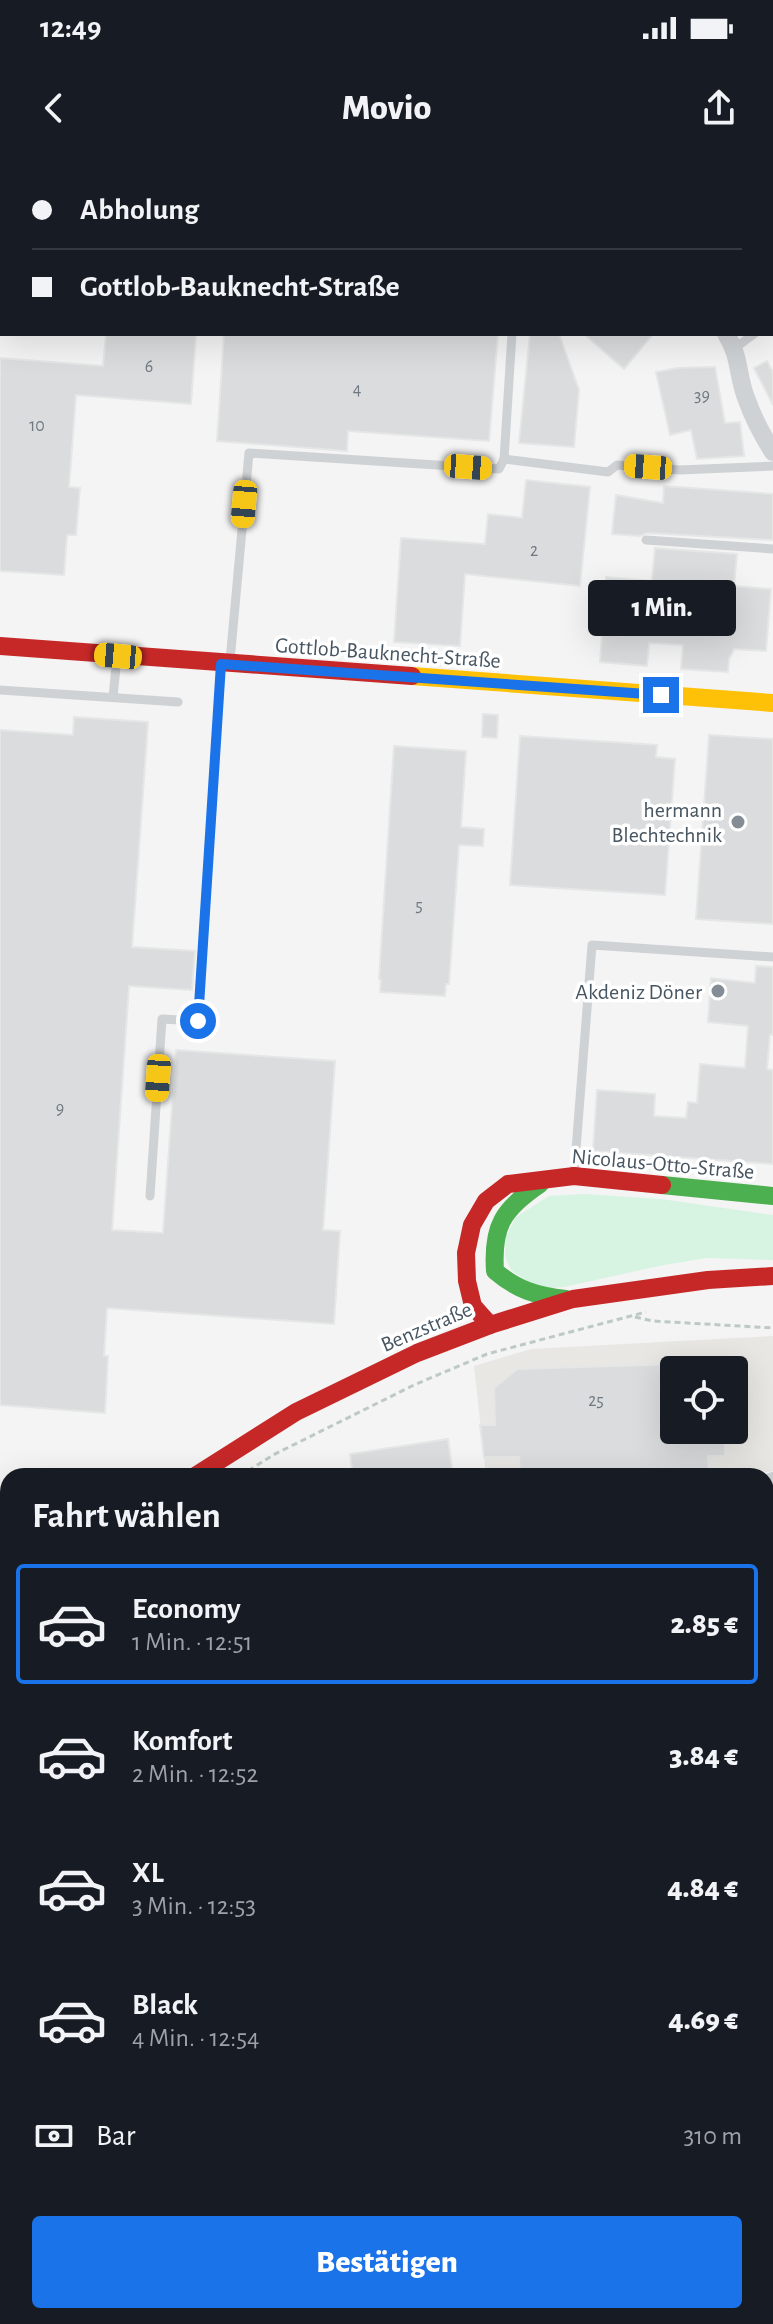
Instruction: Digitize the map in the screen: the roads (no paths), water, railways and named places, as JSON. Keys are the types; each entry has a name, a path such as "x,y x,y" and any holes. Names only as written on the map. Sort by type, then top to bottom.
{"street":[{"path":"731,341 744,393 773,452"},
{"name":"Gottlob-Bauknecht-Straße","path":"0,646 773,703"},
{"name":"Nicolaus-Otto-Straße","path":"548,1179 516,1200 496,1229 493,1249 499,1302 490,1325 473,1306 467,1281 466,1253 472,1225 486,1201 508,1184 548,1179 574,1176 773,1196"},
{"path":"495,1271 513,1287 538,1296 573,1299"},
{"name":"Benzstraße","path":"208,1468 296,1412 404,1359 490,1325 573,1299 708,1280 773,1276"},
{"name":"Benzstraße","path":"252,1441 287,1430 426,1362 633,1292"}],"lane":[{"path":"150,1196 162,1019 198,1021 226,664 249,453 499,469 504,459 512,336"},
{"path":"504,459 608,472 617,465 679,470 773,466"},
{"path":"646,540 773,549"},
{"path":"113,697 118,656"},
{"path":"0,690 178,702"},
{"path":"574,1176 592,945 773,957"}],"place":[{"name":"hermann Blechtechnik","path":"738,822"},
{"name":"Akdeniz Döner","path":"718,991"}]}
